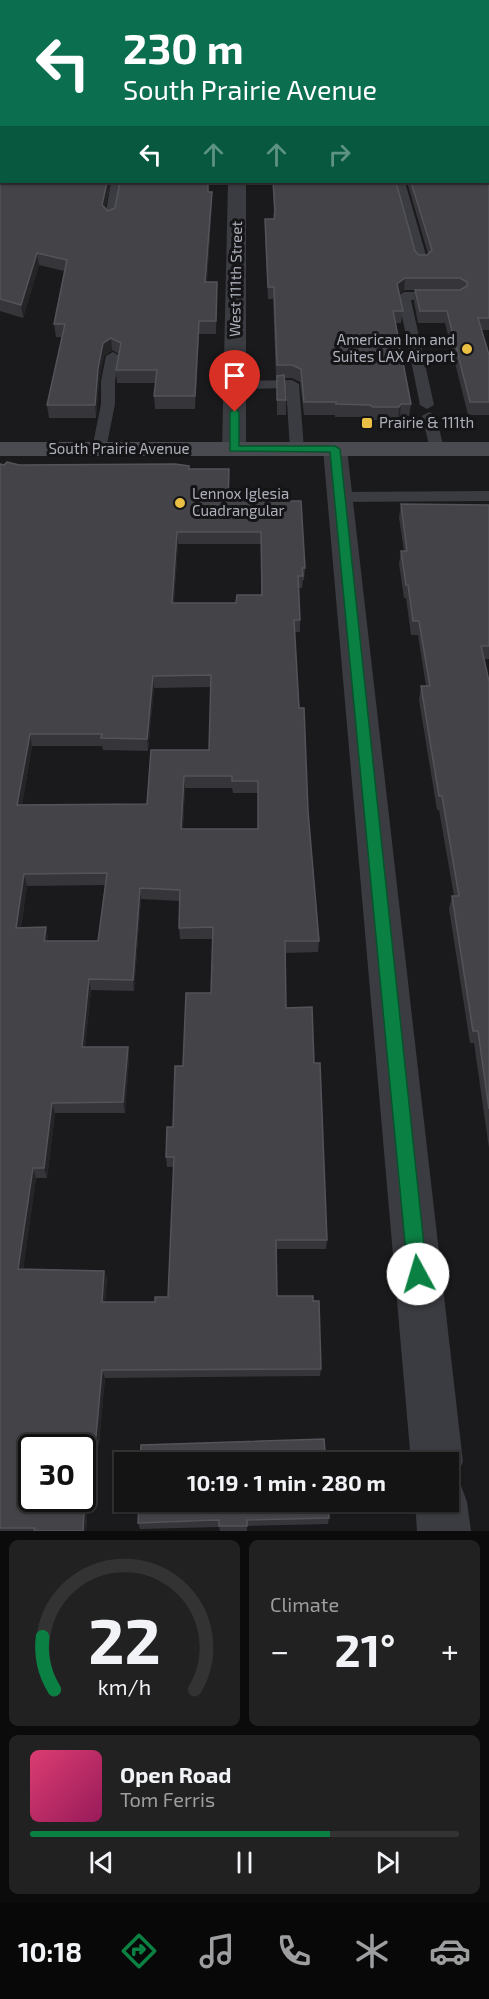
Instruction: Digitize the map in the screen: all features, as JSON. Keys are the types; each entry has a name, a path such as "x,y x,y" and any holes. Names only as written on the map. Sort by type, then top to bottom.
{"main road":[{"name":"South Prairie Avenue","path":"0,449 489,449"}],"street":[{"name":"West 111th Street","path":"234,449 237,183"},
{"path":"335,449 436,1452"},
{"path":"442,1512 444,1531"}],"lane":[{"path":"110,217 116,183"},
{"path":"400,183 422,262"},
{"path":"437,449 404,296 458,296"},
{"path":"99,449 108,404 108,381 113,356"},
{"path":"235,385 292,384 297,449"},
{"path":"339,497 489,496"}],"building":[{"path":"0,183 107,183 102,205 108,211 115,208 120,183 208,183 208,192 212,192 205,282 217,282 216,321 199,321 195,396 154,396 157,370 116,370 121,343 111,338 103,343 95,405 47,405 65,324 54,324 67,260 37,253 21,305 0,299"},
{"path":"273,183 396,183 415,251 419,255 427,255 432,250 411,183 489,183 489,318 478,318 489,355 489,402 470,402 447,311 420,311 415,290 460,290 467,286 467,282 460,278 405,278 397,284 403,311 393,311 411,404 401,404 399,407 373,407 336,404 336,402 304,402 301,369 292,365 277,365 274,287 268,287 265,219 274,219"},
{"path":"284,375 286,400 277,400 277,376"},
{"path":"7,462 19,465 175,464 189,466 189,469 229,469 228,501 301,501 305,568 302,568 303,576 298,576 300,620 294,620 299,708 304,708 308,811 319,941 285,941 286,1008 312,1007 314,1063 320,1063 327,1240 276,1240 277,1296 313,1296 313,1301 319,1301 321,1369 102,1370 96,1436 96,1434 18,1434 18,1512 84,1512 83,1531 0,1528 0,464 4,465","holes":["177,532 261,532 262,595 237,595 236,603 172,603","211,675 209,750 151,750 147,804 17,805 30,734 102,734 101,738 147,739 153,676","184,776 232,776 232,781 258,781 258,829 181,829","107,873 98,941 44,941 46,927 16,928 24,874","140,888 180,890 179,928 213,927 211,993 186,993 183,1066 175,1066 173,1127 167,1127 166,1157 174,1157 168,1297 155,1297 155,1302 102,1302 104,1271 18,1269 33,1168 44,1168 52,1103 123,1102 128,1047 82,1047 89,979 133,980"]},
{"path":"401,504 489,505 489,646 481,646 489,681 489,1109 478,1031 473,1031 452,896 459,896 442,796 439,796 421,686 430,686 419,621 413,621 401,551 407,551"},
{"path":"324,1439 325,1452 141,1452 141,1445"},
{"path":"139,1512 329,1512 329,1518 247,1520 247,1526 219,1526 219,1520 138,1523"}],"place":[{"name":"American Inn and Suites LAX Airport","path":"467,349"},
{"name":"Prairie & 111th","path":"367,423"},
{"name":"Lennox Iglesia Cuadrangular","path":"180,503"}],"route":[{"path":"235,412 234,449 335,449 418,1274"}]}
